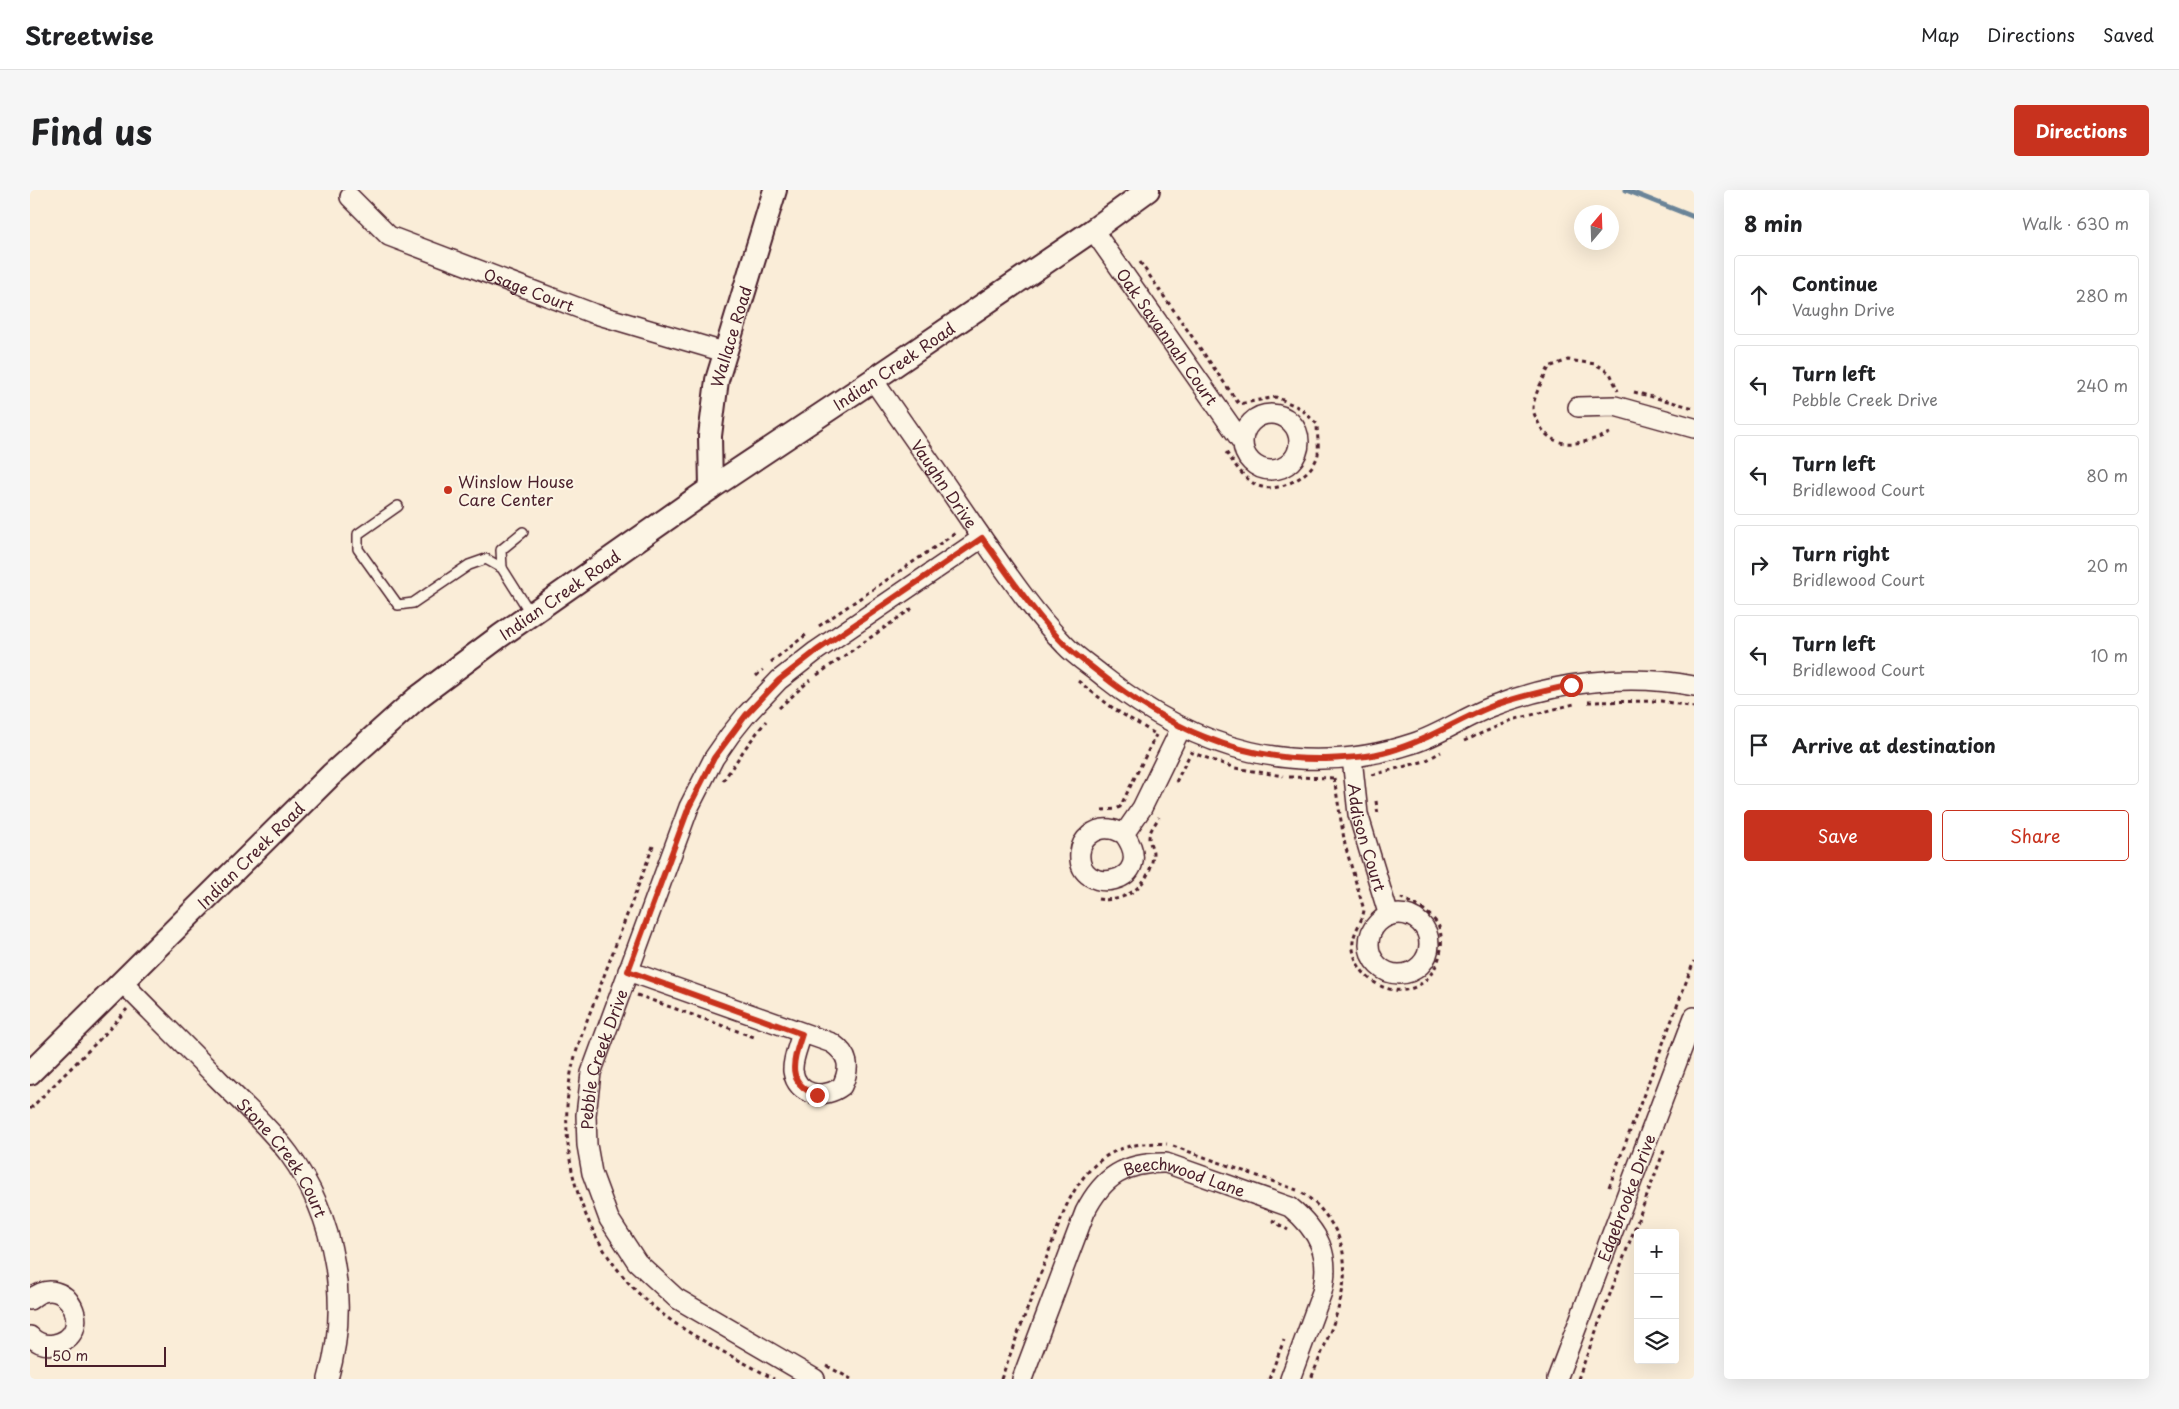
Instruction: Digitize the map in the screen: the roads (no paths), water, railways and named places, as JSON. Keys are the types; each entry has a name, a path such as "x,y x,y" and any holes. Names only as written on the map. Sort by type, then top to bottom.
{"street":[{"name":"Wallace Road","path":"711,488 710,436 717,380 774,190"},
{"name":"Indian Creek Road","path":"30,1074 331,774 417,698 531,614 711,488 1093,230 1148,190"},
{"name":"Osage Court","path":"350,197 389,236 592,313 724,352"},
{"name":"Oak Savannah Court","path":"1093,230 1242,442"},
{"name":"Vaughn Drive","path":"873,380 1032,608 1066,646 1120,690 1149,710 1181,728 1217,743 1255,753 1304,759 1352,758 1389,751 1425,739 1490,707 1530,694 1563,687 1612,680 1654,681 1694,686"},
{"path":"1578,407 1615,406 1694,428"},
{"name":"Pebble Creek Drive","path":"820,1372 676,1298 636,1262 608,1220 592,1173 587,1145 586,1115 588,1088 595,1059 689,807 714,758 746,715 779,680 816,651 982,538"},
{"path":"1124,834 1142,808 1181,728"},
{"name":"Addison Court","path":"1352,758 1358,814 1389,916"},
{"path":"628,971 802,1034"},
{"name":"Stone Creek Court","path":"122,982 274,1136 289,1155 310,1189 323,1218 337,1275 339,1306 337,1337 328,1379"},
{"name":"Edgebrooke Drive","path":"1557,1379 1694,1017"},
{"name":"Beechwood Lane","path":"1022,1379 1085,1212 1094,1195 1104,1182 1117,1173 1148,1163 1166,1164 1290,1208 1304,1219 1316,1234 1326,1264 1326,1278 1290,1379"},
{"path":"30,1300 43,1292 60,1294 72,1305 76,1313 73,1331 60,1343 42,1344 31,1340"}],"lane":[{"path":"398,506 358,534 358,549 398,605 413,603 469,565 486,559 502,568 531,614"},
{"path":"502,568 501,550 523,532"}],"waterway":[{"path":"1626,190 1694,217"}],"place":[{"name":"Winslow House Care Center","path":"448,490"}]}
